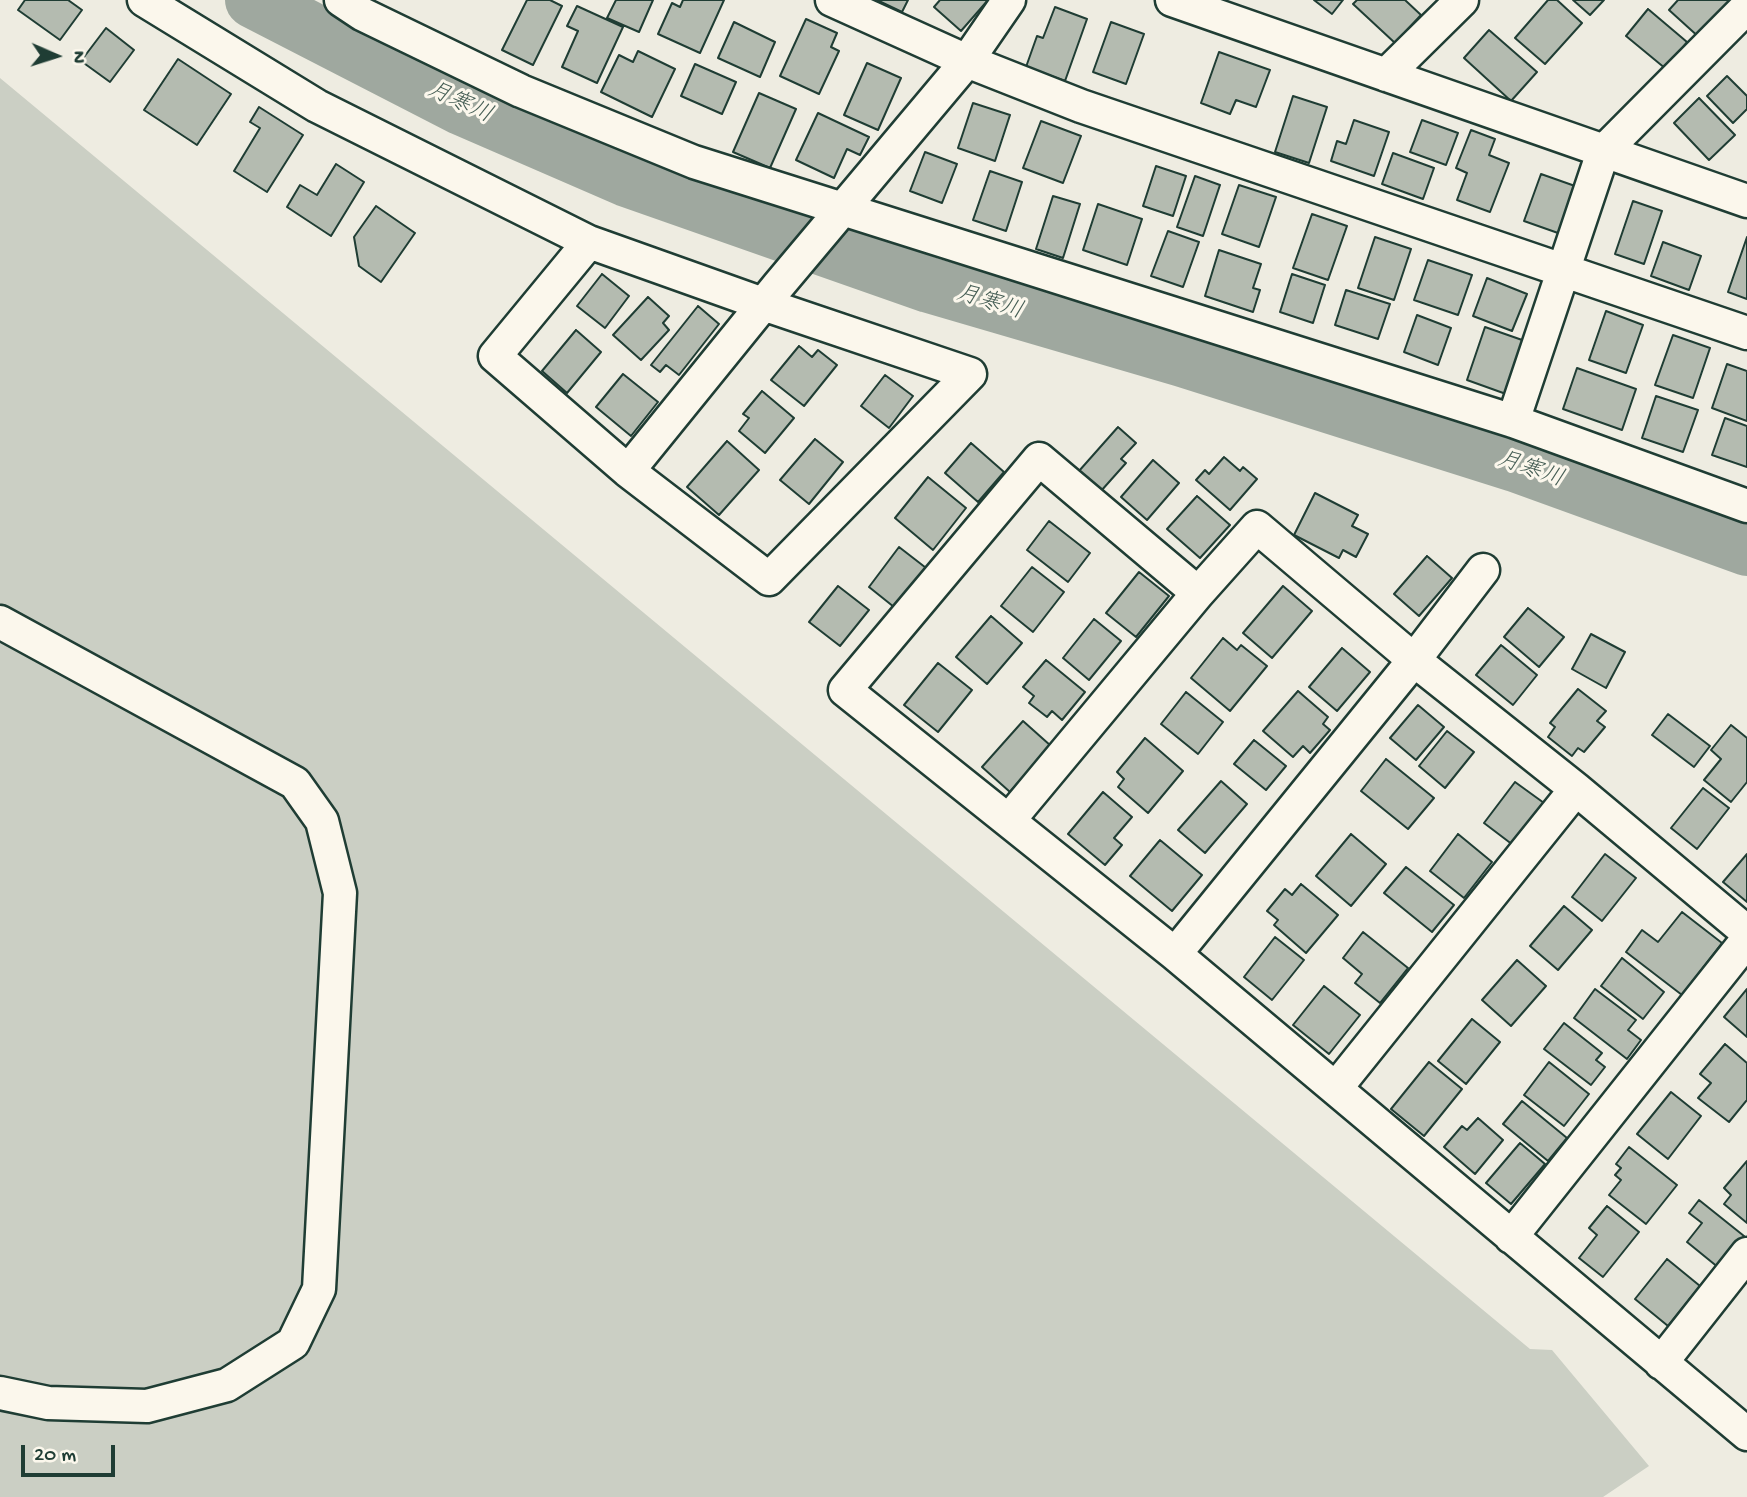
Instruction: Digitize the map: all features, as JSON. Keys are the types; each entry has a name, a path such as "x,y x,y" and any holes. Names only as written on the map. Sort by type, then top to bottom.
{"street":[{"path":"144,0 317,106 589,242 771,295 970,374 769,579 628,471 495,356 589,242"},
{"path":"832,0 967,61 1081,106 1747,333"},
{"path":"628,471 832,220 967,61 1009,0"},
{"path":"1172,0 1747,201"},
{"path":"1386,75 1462,0"},
{"path":"359,5 521,90 832,220 1514,421 1747,506"},
{"path":"1514,421 1603,152 1747,7"},
{"path":"1198,593 1039,458 845,690 1175,954 1747,1434"},
{"path":"1009,820 1198,593 1257,527 1414,660 1576,789 1747,932"},
{"path":"1175,954 1414,660 1483,570"},
{"path":"0,622 295,783 322,821 340,893 319,1289 293,1343 227,1385 147,1406 48,1403 0,1393"},
{"path":"1336,1088 1576,789"},
{"path":"1511,1237 1747,940"},
{"path":"1661,1363 1747,1254"}],"shaded area":[{"path":"0,78 1530,1349 1552,1350 1649,1466 1603,1497 0,1497"}],"building":[{"path":"25,0 68,0 82,10 60,40 18,10"},
{"path":"527,0 550,0 562,6 533,65 502,50"},
{"path":"616,0 653,0 639,32 607,18"},
{"path":"683,0 724,0 700,53 658,34 672,3 680,7"},
{"path":"877,0 908,0 902,12"},
{"path":"940,0 988,0 961,31 934,7"},
{"path":"1314,0 1343,0 1332,14"},
{"path":"1357,0 1405,0 1421,15 1395,43 1353,4"},
{"path":"1548,0 1557,0 1582,23 1545,64 1515,38"},
{"path":"1573,0 1604,0 1590,15"},
{"path":"1678,0 1735,0 1701,39 1669,10"},
{"path":"577,6 623,27 597,83 562,67 578,31 567,26"},
{"path":"1055,7 1087,19 1065,81 1026,67 1037,36 1043,38"},
{"path":"1648,9 1687,42 1666,69 1626,36"},
{"path":"806,19 837,33 831,47 839,51 819,94 780,76"},
{"path":"734,22 775,42 760,77 718,58"},
{"path":"1111,22 1144,34 1126,84 1093,72"},
{"path":"106,28 134,50 110,82 81,61"},
{"path":"1489,30 1537,72 1511,101 1464,58"},
{"path":"638,51 675,69 652,117 601,92 619,55 633,62"},
{"path":"1219,52 1270,70 1256,107 1236,100 1230,114 1201,103"},
{"path":"178,59 231,94 197,145 144,110"},
{"path":"867,63 901,78 878,130 844,115"},
{"path":"695,64 736,82 722,114 681,96"},
{"path":"1727,76 1747,96 1747,109 1733,123 1707,96"},
{"path":"759,93 796,109 770,168 733,152"},
{"path":"1293,96 1327,107 1309,163 1275,152"},
{"path":"1699,98 1735,135 1709,160 1674,123"},
{"path":"973,103 1010,115 995,161 958,148"},
{"path":"259,107 303,135 267,192 234,171 260,128 250,122"},
{"path":"818,113 869,137 860,155 847,149 834,178 796,160"},
{"path":"1354,120 1389,132 1374,176 1331,161 1337,141 1346,144"},
{"path":"1422,120 1458,133 1446,165 1410,152"},
{"path":"1041,121 1081,136 1063,183 1023,168"},
{"path":"1471,130 1495,139 1489,155 1509,163 1490,212 1457,200 1467,173 1456,168"},
{"path":"925,152 957,164 942,203 910,191"},
{"path":"1393,153 1434,168 1423,199 1382,184"},
{"path":"336,164 364,182 331,236 287,207 300,185 317,195"},
{"path":"1156,166 1186,176 1173,216 1143,206"},
{"path":"990,171 1022,182 1006,231 973,220"},
{"path":"1541,174 1575,186 1558,233 1524,221"},
{"path":"1195,176 1220,185 1203,236 1177,227"},
{"path":"1239,185 1276,197 1259,247 1222,234"},
{"path":"1053,196 1080,204 1063,258 1036,249"},
{"path":"1633,201 1662,211 1644,264 1615,254"},
{"path":"1098,204 1142,219 1127,265 1083,250"},
{"path":"376,206 415,233 381,282 359,266 354,237"},
{"path":"1312,214 1347,226 1328,280 1293,268"},
{"path":"1168,231 1199,242 1183,287 1151,276"},
{"path":"1375,237 1411,249 1394,300 1358,288"},
{"path":"1747,237 1747,299 1728,292"},
{"path":"1663,242 1701,256 1689,290 1651,276"},
{"path":"1219,250 1261,264 1253,288 1260,290 1253,312 1205,296"},
{"path":"1428,260 1472,275 1458,315 1414,300"},
{"path":"602,274 629,296 605,328 577,306"},
{"path":"1292,274 1325,285 1313,323 1280,312"},
{"path":"1487,278 1527,294 1512,331 1473,316"},
{"path":"1346,290 1390,304 1378,339 1335,325"},
{"path":"648,297 669,316 663,323 669,330 641,360 613,335"},
{"path":"698,306 719,324 679,375 666,365 660,372 651,365"},
{"path":"1606,311 1643,325 1626,373 1589,360"},
{"path":"1417,315 1451,328 1438,365 1404,352"},
{"path":"1485,327 1525,341 1506,394 1467,380"},
{"path":"576,330 601,352 567,393 542,371"},
{"path":"1673,335 1710,348 1693,398 1655,385"},
{"path":"799,346 812,357 818,350 837,365 804,406 771,380"},
{"path":"1727,364 1747,371 1747,421 1712,408"},
{"path":"1577,368 1636,389 1622,430 1563,409"},
{"path":"623,374 658,402 631,436 596,407"},
{"path":"885,375 913,396 889,428 861,406"},
{"path":"762,391 794,418 765,453 739,431 749,418 743,414"},
{"path":"1656,396 1698,410 1683,452 1642,438"},
{"path":"1725,418 1747,426 1747,467 1712,455"},
{"path":"1118,427 1136,443 1121,459 1126,463 1101,491 1079,471"},
{"path":"815,439 843,462 809,504 780,480"},
{"path":"727,441 759,470 719,515 687,487"},
{"path":"971,443 1004,472 978,502 945,473"},
{"path":"1224,457 1240,471 1243,467 1257,479 1230,510 1196,480 1205,470 1209,474"},
{"path":"1153,460 1179,483 1147,520 1121,497"},
{"path":"928,477 966,508 933,550 895,518"},
{"path":"1315,493 1358,515 1352,526 1368,534 1356,557 1343,550 1339,558 1294,535"},
{"path":"1197,496 1230,525 1200,558 1167,529"},
{"path":"1049,521 1090,553 1068,582 1027,550"},
{"path":"899,547 930,571 899,611 869,587"},
{"path":"1427,556 1452,578 1419,616 1394,594"},
{"path":"1032,567 1064,592 1033,632 1001,606"},
{"path":"1139,572 1169,596 1136,637 1106,613"},
{"path":"838,586 869,610 840,646 809,622"},
{"path":"1283,586 1312,611 1272,658 1243,633"},
{"path":"1528,608 1564,637 1539,667 1504,637"},
{"path":"991,616 1022,643 987,684 956,657"},
{"path":"1094,619 1121,641 1089,680 1063,658"},
{"path":"1591,634 1625,652 1606,688 1572,669"},
{"path":"1223,638 1237,650 1241,645 1267,666 1230,711 1191,678"},
{"path":"1501,645 1537,675 1513,705 1476,675"},
{"path":"1342,648 1370,672 1337,711 1309,687"},
{"path":"1046,660 1085,692 1062,720 1052,711 1047,717 1029,703 1034,696 1023,687"},
{"path":"938,663 972,690 938,732 904,705"},
{"path":"1578,689 1606,711 1597,721 1605,727 1584,752 1578,748 1572,756 1548,737 1555,727 1550,723"},
{"path":"1298,691 1328,717 1323,724 1330,730 1310,753 1303,746 1293,757 1263,731"},
{"path":"1186,692 1223,722 1198,754 1161,724"},
{"path":"1418,705 1444,727 1416,760 1390,738"},
{"path":"1668,714 1710,746 1694,767 1652,735"},
{"path":"1023,721 1051,746 1010,792 982,767"},
{"path":"1731,725 1747,738 1747,782 1731,802 1704,780 1721,759 1711,750"},
{"path":"1447,731 1474,752 1445,788 1419,766"},
{"path":"1145,738 1183,771 1148,813 1118,787 1124,779 1117,772"},
{"path":"1254,740 1286,766 1266,790 1234,764"},
{"path":"1386,759 1434,798 1408,829 1361,791"},
{"path":"1221,781 1247,804 1205,853 1178,830"},
{"path":"1515,782 1544,803 1513,845 1484,823"},
{"path":"1703,788 1729,808 1697,849 1671,828"},
{"path":"1103,792 1132,817 1114,838 1122,845 1105,865 1068,834"},
{"path":"1351,834 1386,864 1351,906 1316,876"},
{"path":"1458,834 1492,862 1464,898 1430,871"},
{"path":"1160,840 1202,875 1172,911 1130,876"},
{"path":"1605,854 1636,878 1602,921 1572,897"},
{"path":"1747,854 1747,902 1723,882"},
{"path":"1406,867 1454,905 1432,932 1384,893"},
{"path":"1301,884 1338,915 1306,953 1274,925 1278,920 1267,911 1285,889 1292,895"},
{"path":"1564,906 1592,930 1558,970 1530,946"},
{"path":"1682,912 1722,943 1682,995 1626,952 1642,930 1658,942"},
{"path":"1363,932 1408,968 1380,1003 1355,983 1362,974 1343,958"},
{"path":"1275,937 1304,960 1272,1000 1244,977"},
{"path":"1622,958 1664,992 1643,1019 1601,986"},
{"path":"1517,960 1546,986 1511,1026 1482,1000"},
{"path":"1324,986 1360,1015 1329,1054 1293,1025"},
{"path":"1595,989 1636,1020 1628,1030 1641,1040 1627,1059 1574,1018"},
{"path":"1747,989 1747,1037 1724,1017"},
{"path":"1472,1019 1500,1042 1466,1084 1438,1061"},
{"path":"1564,1023 1602,1053 1596,1060 1605,1067 1591,1085 1544,1049"},
{"path":"1725,1044 1747,1063 1747,1100 1729,1122 1698,1098 1711,1083 1700,1074"},
{"path":"1429,1062 1462,1089 1424,1136 1391,1109"},
{"path":"1549,1062 1589,1094 1564,1126 1524,1095"},
{"path":"1671,1092 1701,1116 1668,1159 1637,1134"},
{"path":"1522,1101 1567,1138 1548,1161 1503,1124"},
{"path":"1478,1118 1503,1140 1475,1174 1444,1147 1462,1126 1467,1130"},
{"path":"1520,1143 1545,1164 1511,1204 1486,1183"},
{"path":"1629,1147 1677,1185 1646,1224 1609,1195 1621,1180 1615,1175 1621,1168 1616,1164"},
{"path":"1747,1161 1747,1223 1724,1204 1731,1195 1724,1188"},
{"path":"1699,1200 1744,1236 1719,1268 1687,1242 1702,1223 1689,1213"},
{"path":"1607,1206 1639,1232 1603,1277 1579,1258 1597,1235 1589,1228"},
{"path":"1667,1259 1700,1286 1668,1326 1635,1299"}],"waterway":[{"name":"月寒川","path":"253,0 461,107 627,179 929,285 1182,359 1515,464 1747,548"}]}
